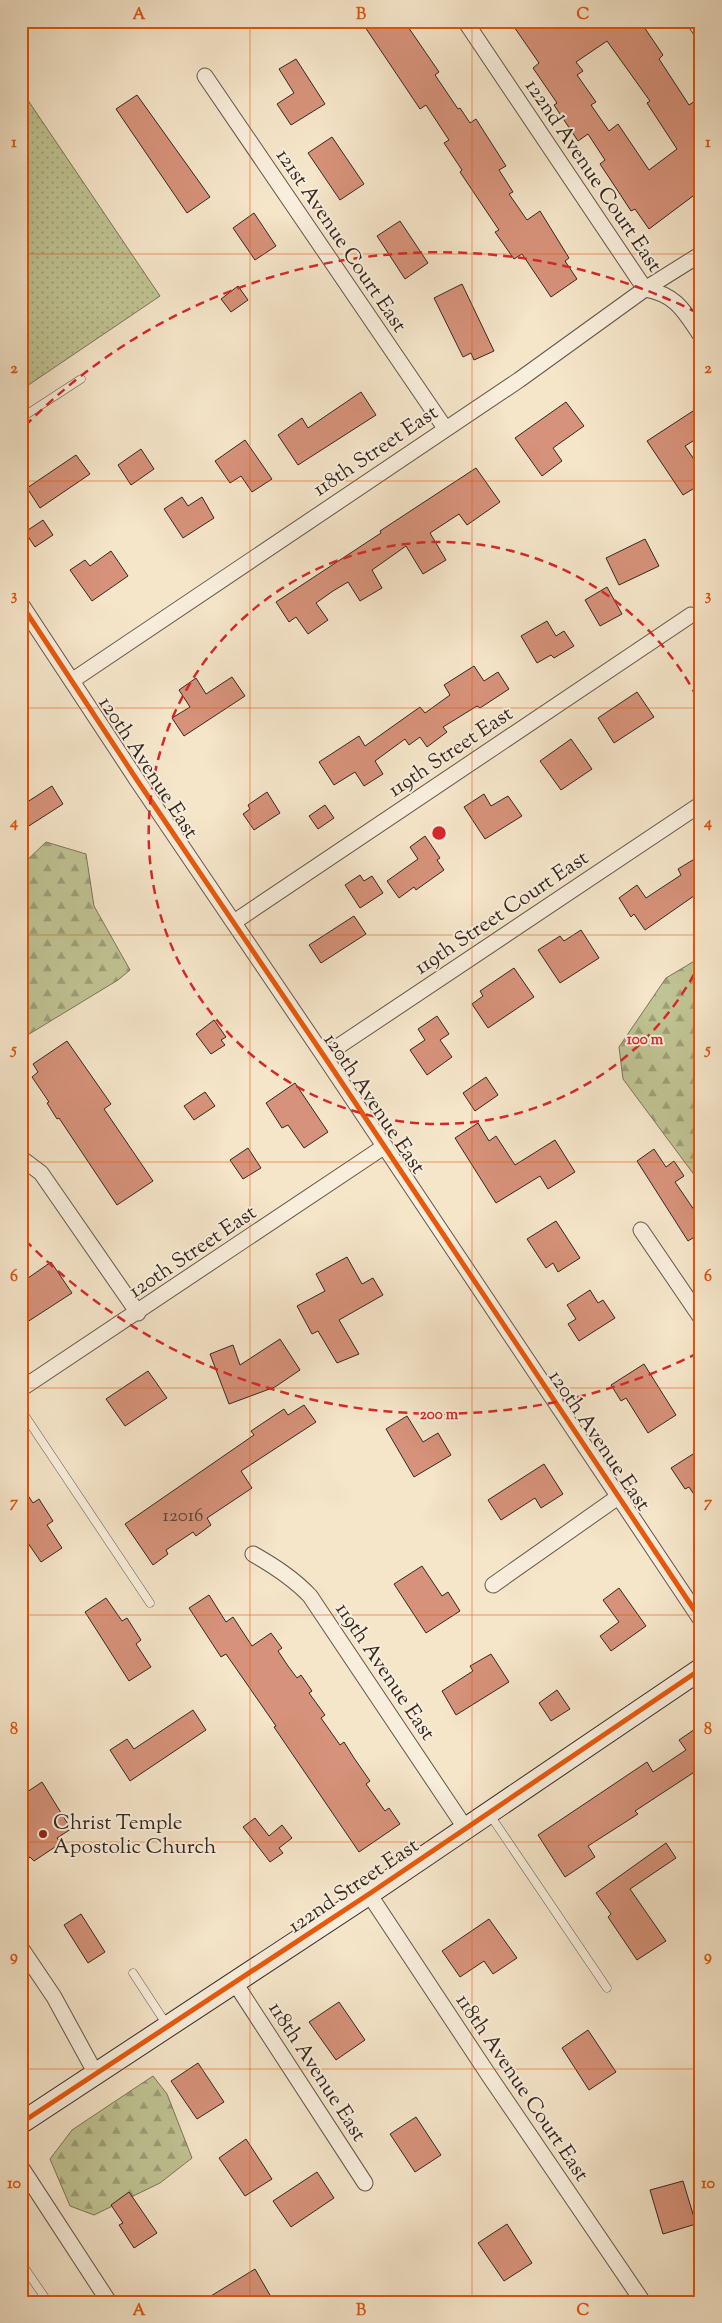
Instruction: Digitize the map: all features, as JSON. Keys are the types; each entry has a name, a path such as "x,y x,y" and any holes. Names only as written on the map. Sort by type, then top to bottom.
{"street":[{"name":"122nd Avenue Court East","path":"465,21 645,289 662,292 672,298 681,307 701,336"},
{"path":"694,21 701,31"},
{"name":"121st Avenue Court East","path":"204,76 445,428"},
{"name":"118th Street East","path":"72,680 519,380 645,289 701,254"},
{"name":"120th Avenue East","path":"21,604 701,1620"},
{"name":"119th Street East","path":"234,922 690,615"},
{"name":"119th Street Court East","path":"324,1056 701,804"},
{"name":"120th Street East","path":"21,1390 385,1146"},
{"path":"21,1158 41,1173 138,1313"},
{"path":"641,1230 701,1318"},
{"path":"493,1585 618,1497"},
{"name":"119th Avenue East","path":"253,1554 273,1565 310,1596 466,1829"},
{"name":"122nd Street East","path":"21,2123 369,1894 701,1669"},
{"name":"118th Avenue Court East","path":"369,1894 488,2074 643,2302"},
{"path":"21,1948 54,1997 96,2074"},
{"name":"118th Avenue East","path":"235,1982 365,2183"},
{"path":"21,2167 106,2301"}],"lane":[{"path":"21,418 81,379"},
{"path":"21,1410 150,1603"},
{"path":"488,1814 607,1988"},
{"path":"133,1973 168,2026"},
{"path":"21,2263 48,2302"}],"green space":[{"path":"21,90 160,296 21,390"},
{"path":"46,842 86,854 94,906 130,970 118,980 21,1039 21,866"},
{"path":"701,957 701,1184 623,1079 619,1047 666,978"},
{"path":"153,2076 167,2094 192,2158 160,2183 94,2215 70,2206 50,2159 72,2130"}],"building":[{"path":"361,21 404,21 439,72 435,75 458,109 460,108 470,123 476,119 506,166 499,170 513,192 509,194 527,220 540,211 569,258 565,261 577,279 551,297 522,254 514,259 495,232 499,230 460,172 462,170 444,143 449,140 426,105 420,109"},
{"path":"510,21 640,21 663,55 659,59 689,105 695,101 701,109 701,190 649,229 635,209 631,211 600,164 605,160 588,134 578,141 554,105 557,103 533,68 539,63","holes":["607,41 650,101 647,103 677,149 649,170 618,124 609,131 591,105 596,102 577,75 583,71 576,62"]},
{"path":"296,59 325,104 291,125 277,104 294,93 279,69"},
{"path":"137,95 210,197 187,213 116,109"},
{"path":"332,137 364,184 340,200 308,153"},
{"path":"254,213 276,246 255,260 233,228"},
{"path":"400,221 428,263 405,279 377,236"},
{"path":"462,284 494,351 474,360 471,353 463,357 434,298"},
{"path":"238,286 248,300 231,312 221,299"},
{"path":"361,392 376,415 298,465 278,435 302,418 308,428"},
{"path":"566,402 584,426 553,448 562,461 542,476 515,438"},
{"path":"693,411 701,422 701,436 685,446 701,470 701,484 683,495 647,441"},
{"path":"245,440 272,479 252,492 241,476 230,483 215,461"},
{"path":"141,449 154,469 131,485 118,465"},
{"path":"76,455 90,474 40,508 27,488"},
{"path":"476,468 500,502 467,525 459,514 430,533 446,560 423,574 406,546 372,570 382,588 360,601 348,582 333,591 316,603 328,620 308,634 296,617 289,622 276,602"},
{"path":"182,497 188,506 202,497 214,518 183,538 164,509"},
{"path":"43,520 53,535 35,547 25,532"},
{"path":"645,539 659,566 619,585 606,558"},
{"path":"111,551 128,576 92,601 70,570 85,560 90,566"},
{"path":"607,587 622,614 600,626 585,600"},
{"path":"547,621 556,636 564,631 574,646 554,658 551,655 537,663 521,636"},
{"path":"474,666 484,681 498,672 509,689 480,708 477,706 443,727 447,732 427,747 420,737 409,745 405,739 375,761 383,774 364,786 355,772 334,785 319,762 359,736 365,746 420,707 425,713 450,695 444,685"},
{"path":"232,677 245,696 184,736 172,718 190,707 179,690 196,678 206,694"},
{"path":"637,692 654,717 614,743 598,718"},
{"path":"571,739 592,769 561,790 540,761"},
{"path":"52,786 63,804 21,831 21,806"},
{"path":"267,792 280,813 254,830 243,814 250,809 248,805"},
{"path":"484,794 491,806 508,796 522,816 485,839 464,807"},
{"path":"325,805 334,818 318,829 309,816"},
{"path":"425,836 440,858 437,860 444,870 416,890 414,887 399,898 387,881 418,859 410,847"},
{"path":"701,855 701,891 645,930 634,914 631,917 619,898 637,885 646,898 681,875 678,869"},
{"path":"360,875 364,881 372,876 383,893 360,908 345,885"},
{"path":"354,916 366,934 321,963 309,945"},
{"path":"581,930 599,958 560,983 538,950 560,936 564,941"},
{"path":"514,968 534,997 488,1028 472,1004 483,996 480,991"},
{"path":"437,1016 449,1034 440,1040 452,1057 427,1075 410,1050 425,1040 418,1029"},
{"path":"214,1020 226,1037 221,1040 225,1045 211,1054 196,1034"},
{"path":"67,1041 111,1104 104,1109 153,1181 117,1205 59,1118 57,1119 47,1103 49,1102 32,1077 38,1072 33,1064"},
{"path":"486,1077 498,1095 475,1111 463,1093"},
{"path":"295,1083 328,1132 304,1148 288,1125 282,1128 266,1103"},
{"path":"205,1092 215,1106 194,1120 184,1106"},
{"path":"478,1123 489,1141 496,1136 515,1165 555,1140 575,1172 548,1189 540,1176 496,1203 455,1138"},
{"path":"248,1148 261,1168 243,1179 230,1160"},
{"path":"654,1149 666,1167 674,1161 684,1176 675,1182 701,1220 701,1233 688,1241 637,1161"},
{"path":"556,1221 580,1258 558,1272 553,1263 546,1268 527,1239"},
{"path":"347,1257 362,1284 373,1278 383,1295 339,1320 359,1354 337,1363 318,1331 312,1334 297,1306 325,1291 316,1274"},
{"path":"51,1262 72,1293 21,1326 21,1283"},
{"path":"590,1290 598,1303 603,1300 615,1318 579,1341 568,1324 576,1319 567,1305"},
{"path":"280,1339 300,1370 275,1387 229,1404 210,1354 233,1345 240,1365"},
{"path":"644,1364 676,1415 648,1433 626,1398 621,1401 611,1385"},
{"path":"148,1371 167,1398 125,1426 106,1399"},
{"path":"304,1405 316,1422 241,1471 252,1488 207,1518 211,1525 196,1536 193,1532 166,1550 168,1554 153,1565 125,1524 254,1435 251,1431 284,1409 288,1415"},
{"path":"407,1416 423,1442 438,1433 451,1455 414,1477 386,1429"},
{"path":"701,1449 701,1505 689,1487 685,1489 671,1468"},
{"path":"544,1464 563,1494 541,1508 535,1498 501,1520 488,1500"},
{"path":"21,1485 33,1503 39,1499 53,1521 47,1525 62,1548 41,1562 21,1533"},
{"path":"422,1566 442,1596 448,1592 460,1611 426,1633 394,1584"},
{"path":"619,1588 646,1626 611,1651 600,1636 619,1622 603,1600"},
{"path":"209,1595 226,1622 233,1617 252,1646 271,1633 282,1648 278,1651 288,1666 297,1678 301,1675 312,1691 309,1693 325,1715 321,1718 340,1745 344,1742 370,1781 366,1784 385,1811 389,1808 400,1824 359,1852 226,1654 221,1657 189,1608"},
{"path":"106,1598 122,1621 127,1618 141,1640 136,1644 151,1667 129,1681 85,1612"},
{"path":"491,1654 509,1682 456,1715 442,1691 473,1671 470,1666"},
{"path":"557,1690 570,1709 551,1721 539,1703"},
{"path":"193,1710 206,1730 130,1781 110,1750 127,1739 134,1749"},
{"path":"701,1725 701,1772 699,1769 635,1811 638,1814 588,1846 595,1857 565,1877 538,1835 647,1762 653,1772 686,1750 679,1740"},
{"name":"Christ Temple Apostolic Church","path":"42,1782 71,1829 57,1838 61,1843 34,1861 30,1857 21,1863 21,1796"},
{"path":"255,1818 269,1836 282,1825 292,1838 279,1848 283,1853 270,1862 243,1827"},
{"path":"666,1843 676,1858 630,1889 666,1941 637,1960 608,1917 611,1914 596,1893"},
{"path":"81,1914 105,1952 88,1963 64,1925"},
{"path":"489,1919 517,1958 493,1974 484,1961 460,1977 442,1951"},
{"path":"339,2002 365,2040 336,2060 309,2022"},
{"path":"588,2030 616,2072 589,2090 562,2048"},
{"path":"198,2063 224,2102 197,2119 171,2081"},
{"path":"416,2117 441,2155 415,2172 390,2134"},
{"path":"246,2139 272,2179 245,2196 219,2158"},
{"path":"317,2172 334,2198 291,2227 273,2201"},
{"path":"683,2181 696,2224 663,2234 650,2190"},
{"path":"129,2192 157,2233 134,2248 119,2225 123,2223 111,2205"},
{"path":"507,2224 532,2263 504,2281 478,2243"},
{"path":"255,2269 274,2302 201,2302"}],"cycle path":[{"path":"21,604 701,1620"},
{"path":"21,2123 369,1894 701,1669"}],"place":[{"name":"Christ Temple Apostolic Church","path":"43,1834"}]}
